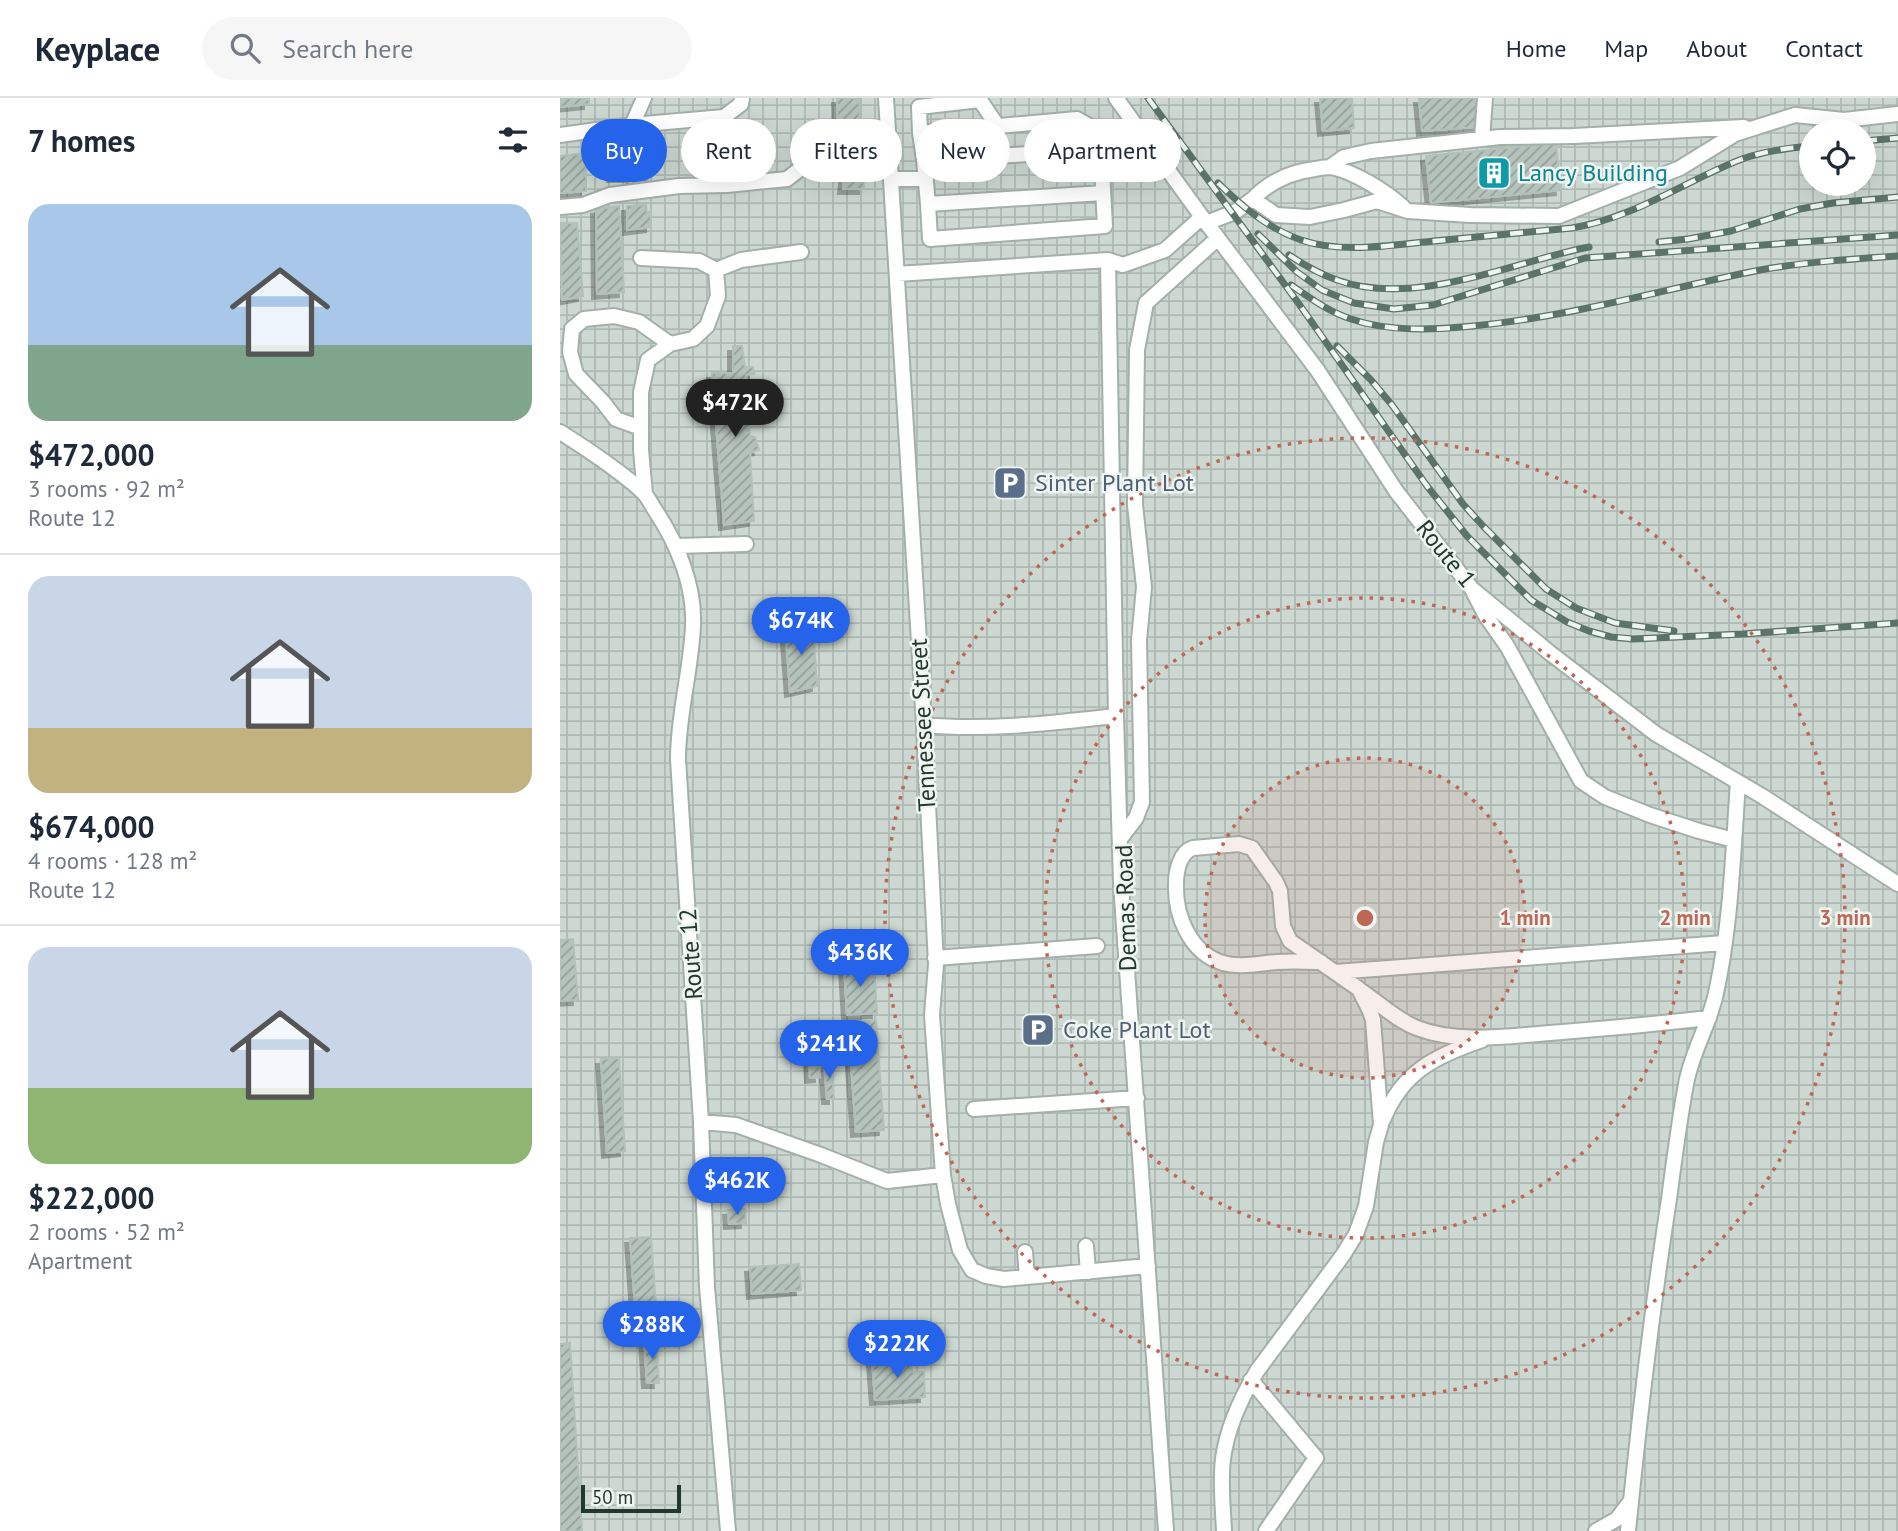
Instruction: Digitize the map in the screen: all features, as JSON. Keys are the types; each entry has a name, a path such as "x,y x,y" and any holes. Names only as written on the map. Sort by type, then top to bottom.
{"street":[{"path":"635,119 644,98"},
{"path":"667,122 724,117 741,104 742,98"},
{"name":"Tennessee Street","path":"886,98 888,119"},
{"name":"Route 1","path":"1116,98 1318,371 1396,491 1472,589 1656,734 1738,782 1898,884"},
{"path":"1482,139 1485,98"},
{"path":"919,119 919,107 980,100 993,119"},
{"path":"1253,199 1276,215 1310,217 1377,201 1408,211 1559,216 1680,168 1735,134 1795,115 1844,120 1898,114"},
{"path":"897,274 1108,260 1123,264 1165,250 1204,220 1235,212 1279,178 1303,170 1330,167 1344,158 1371,151 1500,137 1574,136 1760,126"},
{"path":"560,135 581,132"},
{"path":"1330,167 1360,178 1384,191 1408,211"},
{"path":"560,207 583,205 610,195 679,186 727,185 790,176"},
{"name":"Tennessee Street","path":"892,182 924,725 935,958 932,1015 943,1175 960,1250 972,1270 1004,1279 1027,1277"},
{"path":"926,182 930,239 1105,226 1102,182"},
{"path":"928,204 1103,193"},
{"name":"Demas Road","path":"1166,1531 1121,883 1120,839 1136,818 1142,802 1139,640 1143,587 1135,505 1137,350 1146,303 1217,238"},
{"path":"641,258 699,261 716,270 741,260 801,252"},
{"path":"1108,260 1120,839"},
{"path":"645,494 641,450 641,392 648,360 670,344 693,340 707,326 718,296 716,270"},
{"path":"641,428 616,419 566,363 572,329 584,319 614,316 639,322 670,344"},
{"name":"Route 12","path":"560,432 583,446 645,494 675,546 690,585 693,608 691,649 681,713 678,759 701,1122 707,1287 727,1531"},
{"path":"675,546 746,544"},
{"path":"1472,589 1486,616 1507,646 1581,781 1605,797 1650,815 1734,840"},
{"path":"924,725 1015,726 1116,716"},
{"path":"1628,1531 1663,1241 1686,1085 1693,1053 1709,1018 1718,984 1738,782"},
{"path":"1321,962 1235,965 1223,963 1202,951 1189,938 1181,916 1176,887 1178,868 1187,850 1239,844 1252,848 1280,891 1283,926 1290,941 1321,962 1402,1020 1415,1027 1439,1034 1489,1037 1619,1028 1709,1018"},
{"path":"1335,972 1724,943"},
{"path":"935,958 1097,946"},
{"path":"1359,989 1373,1020 1381,1125"},
{"path":"1224,1531 1223,1459 1236,1411 1251,1380 1356,1234 1366,1206 1381,1125 1395,1094 1410,1077 1447,1053 1489,1037"},
{"path":"974,1109 1137,1098"},
{"path":"701,1122 736,1125 887,1181 943,1175"},
{"path":"1086,1246 1088,1272"},
{"path":"1026,1252 1027,1277 1148,1266"},
{"path":"1251,1380 1317,1458 1266,1531"},
{"path":"1597,1531 1617,1518 1631,1501"}],"shaded area":[{"path":"560,98 1898,98 1898,1531 560,1531"}],"building":[{"path":"560,98 589,98 589,104 560,107"},
{"path":"837,98 859,98 860,119 838,119"},
{"path":"1320,98 1352,98 1354,128 1323,131"},
{"path":"1419,98 1476,98 1478,127 1422,131"},
{"name":"Lancy Building","path":"1556,143 1561,190 1431,203 1426,156"},
{"path":"581,154 581,182 586,182 586,191 560,193 560,156"},
{"path":"631,182 648,182 648,186 630,191"},
{"path":"844,182 864,182 864,189 843,189"},
{"path":"646,205 647,213 651,211 651,227 627,230 627,206"},
{"path":"619,206 624,292 597,294 596,209"},
{"path":"560,223 577,223 583,296 562,300"},
{"path":"733,346 742,346 745,367 753,367 754,374 746,375 747,391 756,391 757,412 747,412 750,436 755,437 759,450 750,452 754,521 724,525 712,373 733,373"},
{"path":"785,625 813,625 817,686 790,692"},
{"path":"573,939 578,1000 560,1001 560,940"},
{"path":"874,963 877,1013 847,1015 844,965"},
{"path":"876,1020 884,1130 856,1132 848,1022"},
{"path":"817,1031 820,1077 810,1078 808,1032"},
{"path":"619,1058 625,1151 607,1153 601,1059"},
{"path":"832,1062 834,1099 827,1099 824,1063"},
{"path":"778,1167 779,1189 728,1193 726,1170"},
{"path":"745,1209 746,1223 729,1224 728,1210"},
{"path":"651,1237 656,1305 635,1306 630,1238"},
{"path":"799,1264 801,1290 752,1294 750,1267"},
{"path":"656,1338 659,1383 647,1383 644,1339"},
{"path":"570,1343 582,1531 560,1531 560,1344"},
{"path":"911,1357 912,1372 924,1372 925,1397 875,1400 872,1360"}],"railway":[{"path":"1148,98 1299,304 1427,486 1467,536 1531,600 1567,622 1589,631 1633,639 1898,623"},
{"path":"1876,140 1898,138"},
{"path":"1218,183 1256,216 1289,235 1333,247 1367,247 1572,228 1595,223 1638,208 1742,159 1799,147"},
{"path":"1659,242 1731,231 1800,209 1898,197"},
{"path":"1258,234 1297,272 1322,290 1354,303 1394,309 1433,305 1585,258 1898,235"},
{"path":"1289,255 1337,280 1367,287 1398,289 1463,280 1589,247"},
{"path":"1291,285 1335,313 1351,319 1396,328 1442,328 1545,316 1777,267 1898,256"},
{"path":"1337,346 1392,405 1463,504 1546,589 1576,608 1615,623 1674,631"}],"place":[{"name":"Lancy Building","path":"1494,173"},
{"name":"Sinter Plant Lot","path":"1010,483"},
{"name":"Coke Plant Lot","path":"1038,1030"}]}
